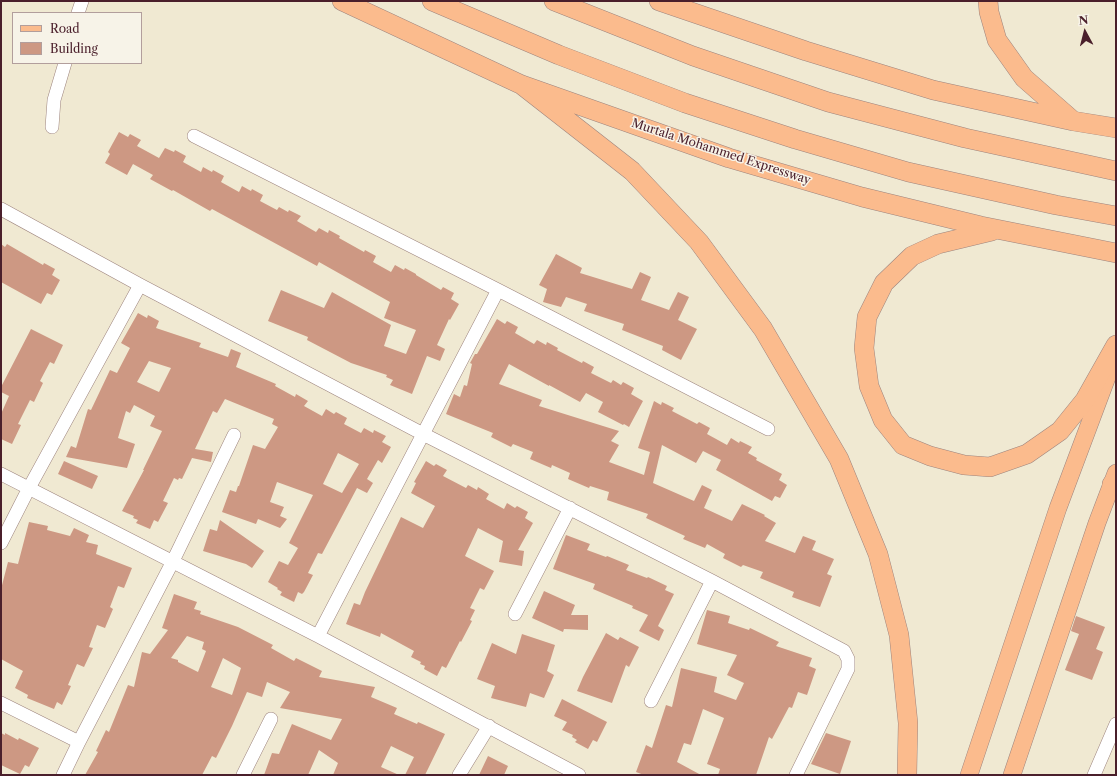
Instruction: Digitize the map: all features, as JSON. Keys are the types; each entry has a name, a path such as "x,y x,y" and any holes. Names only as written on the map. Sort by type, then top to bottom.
{"highway":[{"name":"Murtala Mohammed Expressway","path":"342,1 522,85 729,158 862,197 998,230 1116,253"},
{"path":"432,1 559,56 685,103 795,139 908,172 1056,205 1116,216"},
{"path":"554,1 693,56 828,102 965,138 1116,171"},
{"path":"659,1 806,51 934,90 1073,121 1116,128"},
{"path":"988,1 988,12 997,40 1024,78 1073,121"},
{"path":"522,85 632,171 699,242 763,329 839,459 878,554 899,635 908,723 907,775"},
{"path":"998,230 938,244 912,256 884,283 867,318 864,348 869,386 883,420 903,445 930,456 964,465 990,467 1027,454 1060,431 1084,400 1116,345"}],"main road":[{"path":"969,775 1058,508 1116,354"},
{"path":"1012,775 1097,523 1115,481"}],"street":[{"path":"78,12 82,1"},
{"path":"52,127 54,100 64,64"},
{"path":"194,136 768,429"},
{"path":"1,209 140,285 423,434 712,581 844,651 848,659 848,669 796,775"},
{"path":"1,543 29,488 140,285"},
{"path":"318,636 498,290"},
{"path":"63,775 173,561 234,435"},
{"path":"1,474 318,636 579,775"},
{"path":"515,614 570,508"},
{"path":"651,701 712,581"},
{"path":"1,703 79,742"},
{"path":"242,775 271,718"},
{"path":"1094,775 1116,724"},
{"path":"459,775 489,726"}],"building":[{"path":"119,132 128,137 130,134 141,140 137,146 159,158 165,148 174,152 175,150 186,156 183,162 201,172 203,167 212,172 213,170 224,176 221,182 239,192 242,186 251,191 252,189 263,195 260,201 277,210 279,207 288,212 289,210 301,216 297,221 316,232 319,228 328,233 329,230 340,236 339,238 364,252 365,250 376,256 373,262 391,272 395,265 404,270 405,268 441,290 443,287 454,293 451,299 459,304 450,320 449,319 437,345 445,349 440,361 427,356 412,394 390,385 393,380 386,377 387,375 351,363 307,340 308,337 268,321 281,290 324,308 332,292 391,325 384,346 406,354 416,330 384,318 390,302 319,262 317,266 212,209 210,211 173,190 172,191 150,179 153,175 133,164 127,175 105,163 110,154 108,152"},
{"path":"1,244 5,247 7,244 43,265 44,263 55,269 52,275 60,280 52,295 47,293 41,304 1,282"},
{"path":"556,254 582,268 580,273 632,289 640,272 651,277 641,300 669,310 678,292 689,297 678,320 697,329 681,360 662,350 663,346 622,330 624,324 584,311 587,304 566,297 561,307 543,302 547,289 539,285"},
{"path":"138,313 147,318 148,315 159,321 156,328 201,343 199,347 228,357 231,349 241,353 236,367 276,384 275,386 295,397 296,394 308,401 304,406 322,416 326,409 334,414 336,412 347,418 344,424 361,433 364,428 373,433 374,430 386,436 382,442 391,447 382,463 378,460 367,479 373,483 367,493 357,488 322,554 318,553 308,573 313,575 304,592 302,594 298,592 294,602 280,595 282,592 268,582 279,561 288,565 298,548 289,543 313,495 277,482 270,502 284,507 280,516 287,519 280,528 258,519 256,524 222,512 230,490 236,492 239,486 253,445 265,449 278,427 272,424 274,419 225,399 217,413 213,411 195,449 213,452 211,462 192,458 182,479 179,478 178,480 174,478 163,501 168,503 158,522 154,520 150,529 136,523 138,520 133,518 134,516 122,511 144,470 162,431 150,426 155,416 134,405 130,413 126,411 118,438 135,444 127,468 66,457 71,446 76,448 88,409 91,410 110,370 117,373 130,348 121,343","holes":["149,361 171,368 159,392 137,382","338,453 359,464 342,493 323,484"]},
{"path":"497,319 505,324 507,321 518,327 515,333 534,344 537,340 546,345 547,342 558,348 557,350 582,363 583,361 594,367 591,373 611,383 613,380 621,385 623,382 634,388 631,394 643,401 629,427 598,412 603,402 586,393 580,402 509,364 499,384 542,400 539,406 619,431 611,441 619,445 609,462 644,475 650,452 638,448 654,401 661,405 662,402 674,408 672,411 697,424 699,422 710,428 707,434 727,445 731,438 739,443 740,441 752,447 748,453 757,458 756,460 782,474 779,480 787,485 780,498 775,496 772,501 716,470 721,460 703,451 696,463 662,445 653,483 694,501 702,485 712,490 704,508 732,521 742,504 765,515 764,516 776,523 765,541 795,553 803,536 816,541 812,550 834,559 827,574 832,576 820,607 792,597 794,592 760,578 763,572 743,565 741,567 723,558 725,554 707,544 705,548 683,539 685,536 646,518 648,514 607,500 609,492 590,486 589,488 568,479 570,473 552,465 551,468 530,459 533,452 513,444 511,447 491,437 493,433 446,414 454,394 460,397 464,385 467,386 472,364 470,363 475,354 477,354"},
{"path":"31,329 63,345 54,364 50,362 40,381 43,383 34,402 30,400 18,424 21,425 12,444 1,439 1,414 9,396 1,392 1,387"},
{"path":"64,461 98,476 92,489 58,474"},
{"path":"426,461 434,466 436,464 447,470 443,476 466,488 468,485 477,490 478,487 489,494 486,499 504,509 507,503 515,508 517,506 528,512 525,518 533,523 518,550 524,551 522,566 499,562 503,541 478,528 465,556 494,571 484,590 480,588 470,608 475,610 470,620 472,621 461,642 460,641 446,668 442,666 437,676 424,669 425,666 420,664 421,662 411,657 414,651 381,633 380,637 346,624 354,603 360,605 401,517 423,528 435,506 411,493 416,483 414,482"},
{"path":"220,520 264,551 252,568 246,564 203,551 210,529 217,531"},
{"path":"29,522 48,526 47,530 70,536 74,528 89,535 86,542 98,545 96,554 132,568 124,588 118,586 110,607 113,609 105,628 97,625 89,647 93,648 84,667 77,664 68,685 71,686 62,705 57,702 54,709 27,698 28,695 15,688 23,671 1,659 1,589 8,562 18,564"},
{"path":"566,535 590,544 587,550 629,565 626,570 647,578 648,577 667,586 665,590 674,594 658,626 664,630 659,641 639,631 648,615 632,608 633,606 593,589 595,584 553,569"},
{"path":"544,591 575,605 571,615 588,615 588,630 564,629 563,632 532,618"},
{"path":"174,594 197,602 194,609 201,611 200,614 238,627 273,645 271,648 294,661 296,658 322,671 319,677 375,687 371,697 397,708 394,714 417,724 418,722 445,734 425,775 405,775 414,757 391,746 381,767 399,775 333,775 338,763 319,750 308,775 264,775 272,753 279,754 292,724 331,740 342,719 280,708 290,692 267,682 262,697 247,692 216,758 212,756 202,775 85,775 98,752 96,751 106,730 109,732 128,685 134,687 142,652 150,654 168,630 162,628","holes":["187,636 204,642 202,649 206,651 198,672 178,662 178,660 171,658","223,658 241,668 232,695 211,687"]},
{"path":"707,610 730,616 728,623 749,630 750,628 779,642 776,646 812,658 809,666 816,669 807,695 798,692 792,708 789,707 772,739 769,737 756,775 718,775 720,769 707,764 724,718 703,709 691,745 684,743 677,762 701,775 644,775 636,772 646,745 652,748 666,705 672,707 681,668 717,677 714,692 736,700 744,683 727,675 737,655 697,644"},
{"path":"1076,616 1105,627 1096,649 1103,652 1092,680 1065,670 1079,634 1071,631"},
{"path":"606,633 618,640 620,637 639,647 629,667 626,665 612,703 577,691"},
{"path":"522,634 555,645 547,671 554,675 544,698 530,693 526,707 491,698 495,686 477,679 492,643 516,654"},
{"path":"562,699 607,722 597,742 593,740 588,749 575,742 577,740 572,737 573,735 562,730 567,722 554,716"},
{"path":"1,733 5,735 5,733 18,740 19,738 39,748 29,767 25,765 20,774 1,765"},
{"path":"826,733 851,741 840,774 811,764"},
{"path":"488,756 508,766 504,775 479,775"}]}
